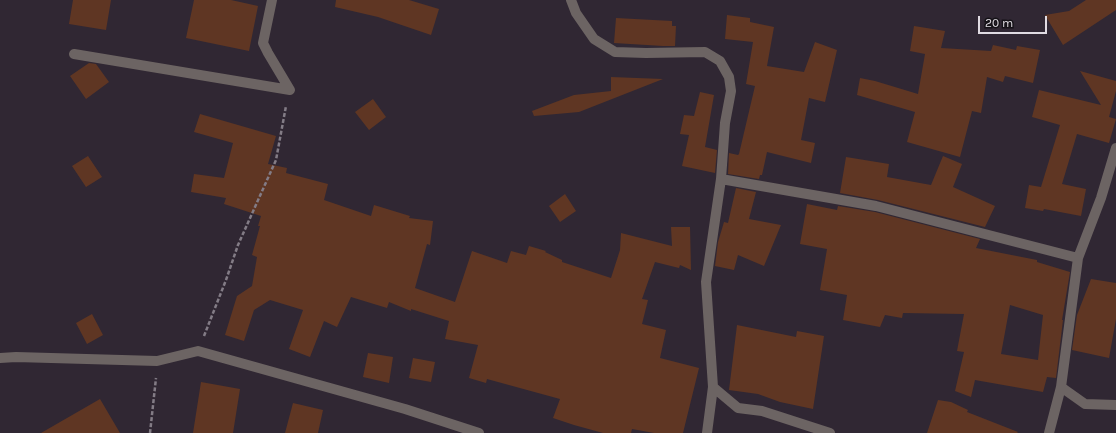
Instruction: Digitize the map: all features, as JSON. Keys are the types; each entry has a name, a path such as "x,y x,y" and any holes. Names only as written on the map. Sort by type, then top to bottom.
{"street":[{"path":"272,0 263,43 290,90"},
{"path":"572,0 576,13 594,39 615,52 705,52 720,61 729,77 731,91 725,123 721,179 706,282 713,387 707,433"},
{"path":"74,54 290,90"},
{"path":"1050,433 1061,387 1078,258 1101,198 1116,148"},
{"path":"721,179 876,206 1078,258"},
{"path":"0,358 16,357 157,361 198,351 405,409 479,433"},
{"path":"713,387 738,408 762,411 830,433"},
{"path":"1061,387 1085,404 1116,405"}],"path":[{"path":"198,351 238,245 276,160 290,90"},
{"path":"150,433 157,361"}],"building":[{"path":"73,0 111,0 106,30 69,24"},
{"path":"194,0 231,0 258,6 249,51 186,38"},
{"path":"336,0 409,0 439,9 431,35 378,17 335,7"},
{"path":"1086,0 1116,0 1116,10 1063,45 1045,15 1069,11"},
{"path":"727,15 750,18 750,22 774,27 767,66 804,72 815,42 837,50 825,102 809,98 801,140 815,143 811,163 767,152 762,175 760,175 759,179 728,174 729,153 739,154 755,86 746,84 753,42 725,39"},
{"path":"616,18 672,21 672,26 676,26 675,46 614,43"},
{"path":"914,26 945,31 941,48 991,51 993,45 1016,50 1017,46 1040,50 1033,83 1005,76 1003,82 987,77 981,113 972,111 960,157 907,142 915,112 857,95 860,78 918,94 925,54 910,51"},
{"path":"89,63 96,64 109,82 86,99 70,76"},
{"path":"1080,71 1116,81 1116,91 1109,117 1116,119 1109,143 1077,134 1062,184 1086,189 1081,216 1044,209 1043,211 1025,208 1029,185 1041,187 1060,125 1032,117 1039,90 1101,105"},
{"path":"611,77 663,79 579,112 534,116 532,111 574,95 611,91"},
{"path":"700,92 714,95 705,147 717,150 715,173 682,166 689,135 680,134 684,115 694,116"},
{"path":"373,99 386,117 369,130 355,112"},
{"path":"200,114 276,136 268,164 287,168 286,173 328,184 324,200 371,216 374,205 410,216 409,218 433,221 430,245 427,244 415,288 455,302 472,251 507,263 511,251 526,255 529,246 546,251 545,252 562,260 562,262 611,278 620,250 621,233 672,246 671,227 690,227 691,270 680,265 679,268 655,262 642,299 648,300 642,324 666,330 660,358 699,368 683,433 654,433 632,429 631,433 603,433 553,418 560,399 487,379 486,383 469,378 478,345 445,339 449,321 411,309 411,311 389,302 387,308 351,297 337,327 324,321 310,357 289,349 303,310 270,300 254,310 244,341 225,335 237,296 252,286 257,257 252,255 260,226 258,226 261,216 224,204 226,198 191,192 194,174 224,178 233,143 194,132"},
{"path":"88,156 102,177 86,187 72,166"},
{"path":"943,156 962,164 953,187 995,206 985,227 878,200 840,193 846,157 889,164 887,177 931,185"},
{"path":"736,188 756,192 749,219 781,225 764,266 738,255 734,270 715,266 718,242 724,222 728,223"},
{"path":"565,194 576,211 560,222 549,206"},
{"path":"807,204 837,210 838,206 875,212 980,239 976,248 1037,260 1037,262 1070,272 1062,320 1056,378 1047,377 1043,392 975,380 971,397 955,391 964,352 957,351 964,314 903,313 902,318 885,315 880,327 843,320 847,295 820,290 827,249 800,244","holes":["1010,305 1043,315 1038,360 1001,354"]},
{"path":"1091,279 1116,283 1116,319 1109,358 1072,350 1077,315"},
{"path":"92,314 103,335 87,344 76,323"},
{"path":"737,325 796,337 797,331 824,336 813,409 780,402 758,394 729,390"},
{"path":"368,353 393,357 389,383 363,377"},
{"path":"413,358 435,362 431,382 409,378"},
{"path":"201,382 240,389 233,433 193,433"},
{"path":"100,399 120,433 41,433"},
{"path":"938,400 951,402 968,410 967,412 1018,432 927,433"},
{"path":"293,403 323,410 318,433 285,433"}]}
